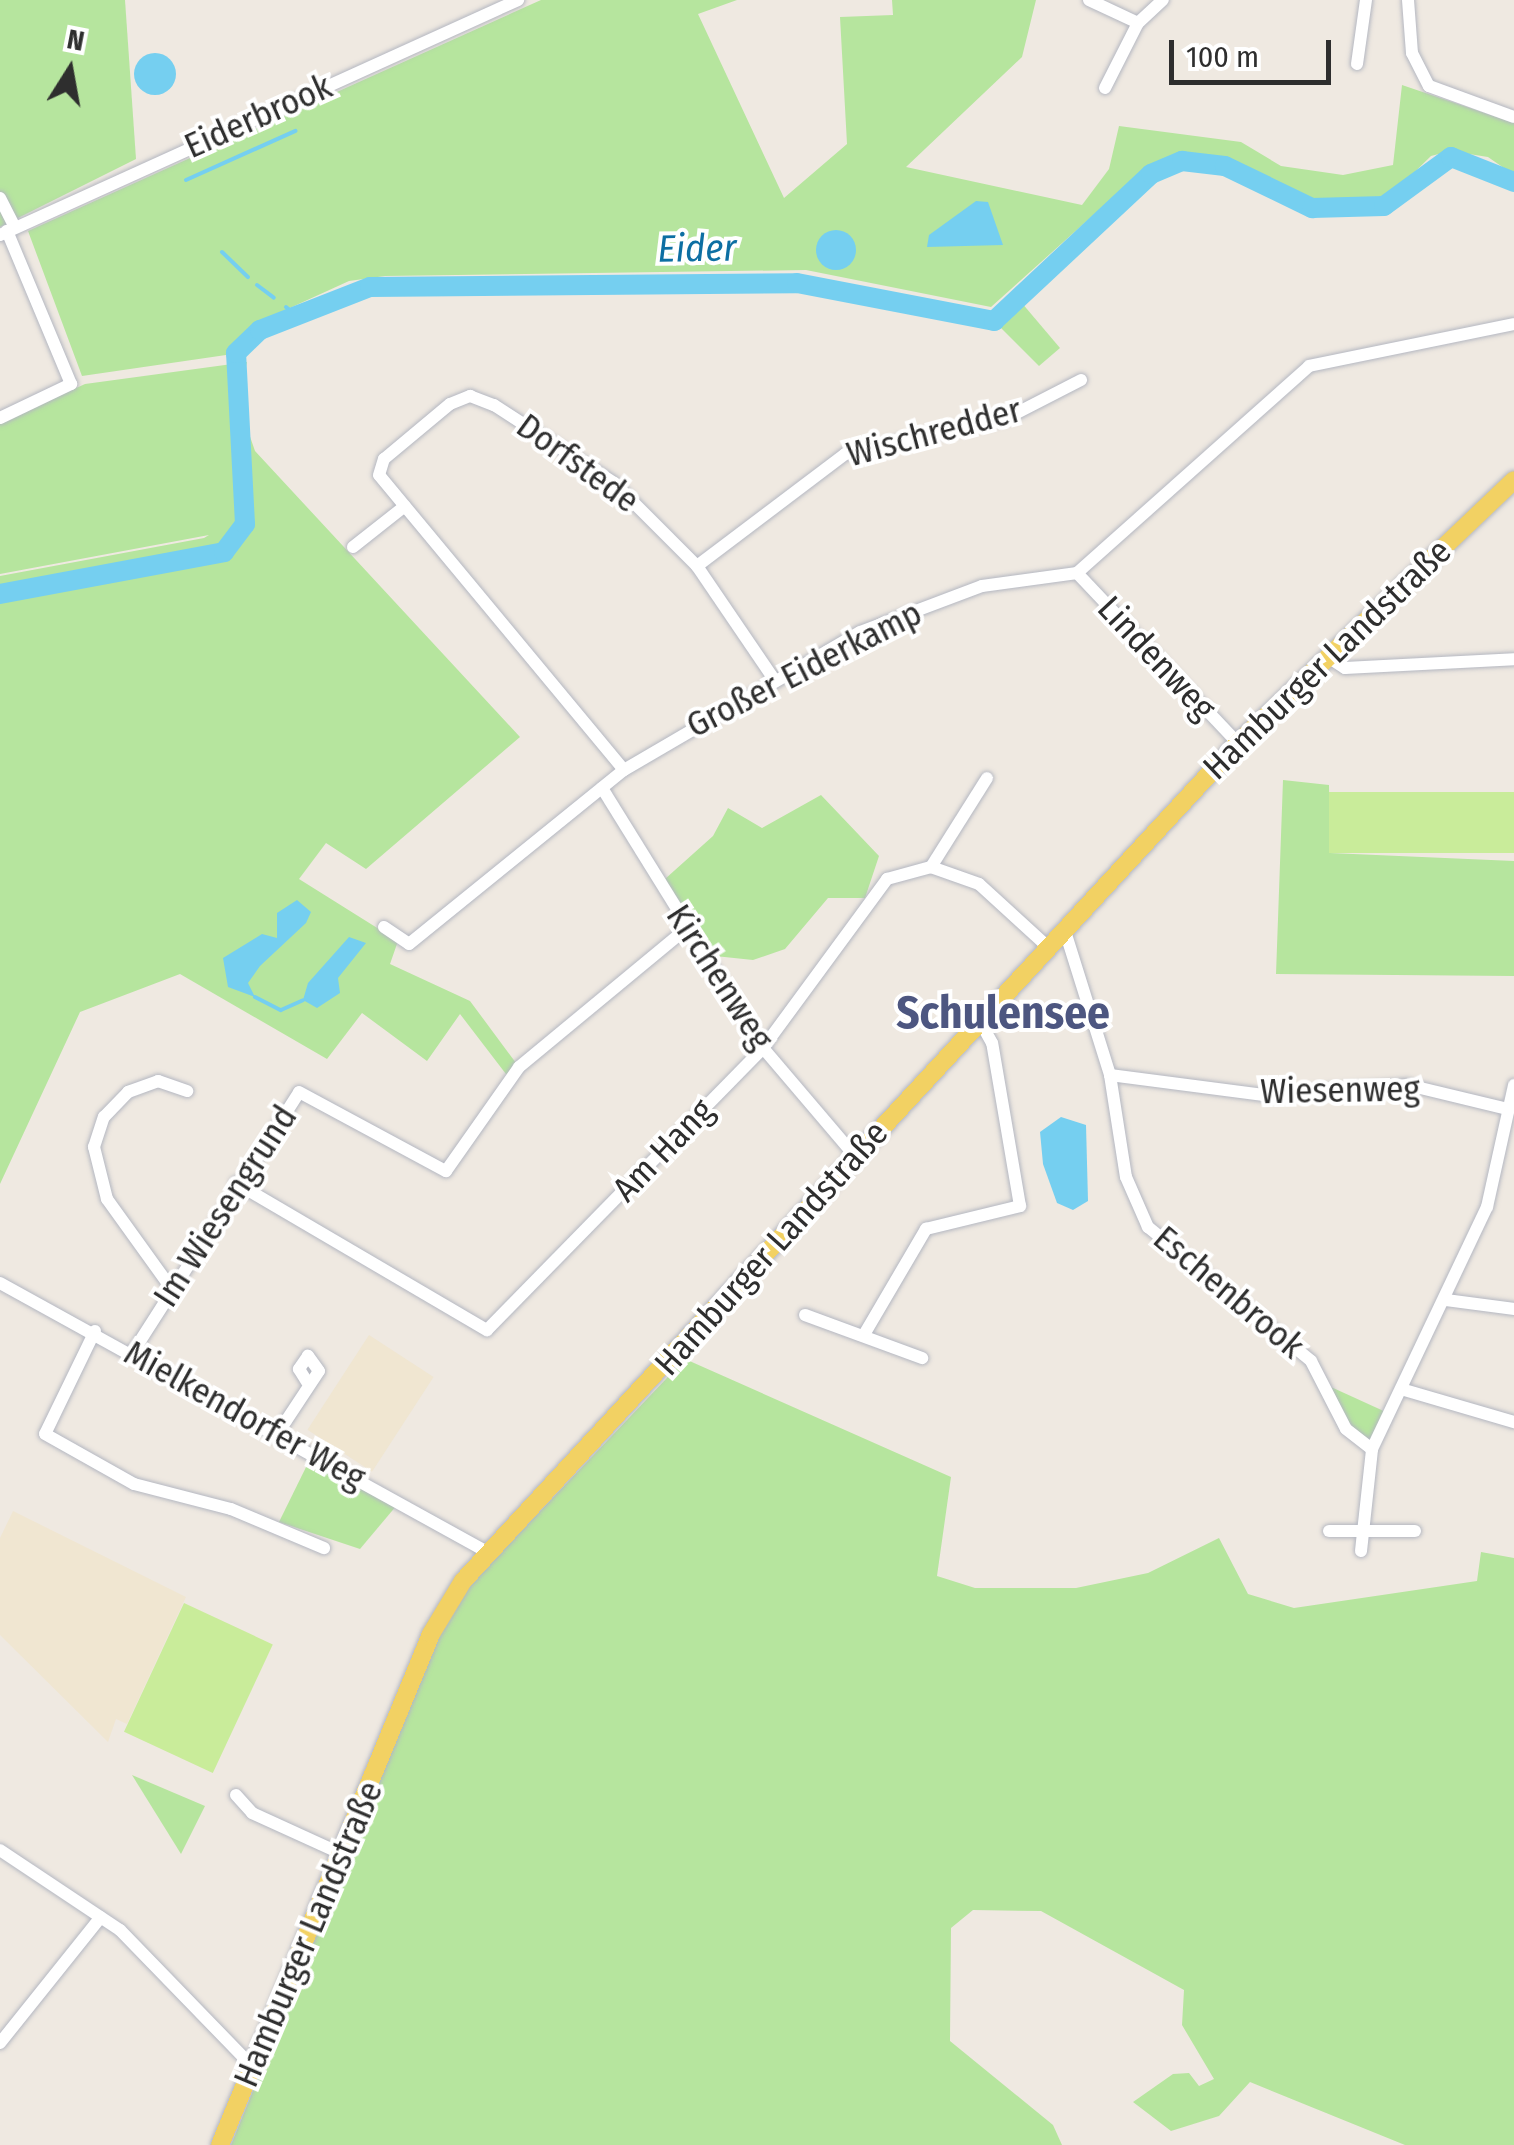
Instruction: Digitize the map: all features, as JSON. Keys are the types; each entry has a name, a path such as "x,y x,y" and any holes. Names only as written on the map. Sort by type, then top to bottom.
{"main road":[{"name":"Hamburger Landstraße","path":"220,2145 344,1855 431,1634 487,1552 1238,743 1514,480"}],"street":[{"name":"Eiderbrook","path":"7,231 518,0"},
{"path":"1089,0 1138,23"},
{"path":"1105,88 1138,23 1163,0"},
{"path":"1357,64 1366,0"},
{"path":"1408,0 1412,53 1429,86 1514,116"},
{"path":"0,198 7,231 71,384 0,418"},
{"path":"1077,573 1309,366 1514,324"},
{"name":"Wischredder","path":"697,566 845,454 1010,418 1082,380"},
{"name":"Dorfstede","path":"624,770 405,506 379,466 470,396 528,423 614,484 697,566 773,678"},
{"path":"353,548 405,506"},
{"name":"Großer Eiderkamp","path":"384,927 408,944 624,770 773,678 911,609 982,586 1077,573"},
{"name":"Lindenweg","path":"1077,573 1238,743"},
{"path":"1328,657 1345,668 1514,659"},
{"path":"986,778 931,867 979,884 1048,947"},
{"name":"Kirchenweg","path":"602,788 762,1048 854,1155"},
{"name":"Am Hang","path":"236,1183 487,1330 762,1048 830,968 886,878 931,867"},
{"name":"Im Wiesengrund","path":"133,1352 236,1183 304,1090 436,1170 454,1167 518,1067 688,927"},
{"name":"Eschenbrook","path":"1064,928 1110,1075 1126,1177 1148,1227 1311,1361 1346,1429 1372,1449"},
{"path":"865,1333 926,1229 941,1218 1020,1206 992,1043 980,1021"},
{"name":"Wiesenweg","path":"1110,1075 1264,1095 1408,1085 1508,1109"},
{"path":"171,1288 107,1199 94,1147 104,1117 128,1092 158,1081 188,1091"},
{"path":"1361,1551 1372,1449 1487,1207 1514,1085"},
{"name":"Mielkendorfer Weg","path":"0,1283 95,1331 487,1552"},
{"path":"1446,1300 1514,1308"},
{"path":"804,1315 865,1333 922,1358"},
{"path":"95,1331 45,1434 134,1484 230,1509 324,1548"},
{"path":"278,1433 307,1382"},
{"path":"1401,1389 1514,1422"},
{"path":"1328,1530 1362,1526 1415,1531"},
{"path":"236,1796 252,1813 344,1855"},
{"path":"0,1850 101,1916 252,2066"},
{"path":"0,2043 101,1916"}],"shaded area":[{"path":"369,1335 434,1377 372,1472 307,1430"},
{"path":"13,1511 186,1597 127,1724 116,1719 108,1742 0,1635 0,1538"}],"green space":[{"path":"0,0 125,0 136,159 0,227"},
{"path":"541,0 737,0 698,14 784,198 847,144 840,17 893,15 892,0 1036,0 1022,57 906,167 1082,205 1109,169 1119,126 1241,142 1281,166 1343,175 1393,165 1402,85 1514,123 1514,175 1488,157 1450,151 1431,156 1389,197 1315,200 1231,160 1182,154 1129,183 991,307 806,270 385,276 349,281 257,323 226,355 82,376 28,231"},
{"path":"1021,302 1060,348 1039,366 996,323"},
{"path":"247,362 238,402 255,451 520,737 366,869 326,843 299,879 398,941 390,964 470,1001 519,1067 509,1078 460,1014 427,1061 362,1013 327,1059 180,974 80,1012 0,1184 0,576 209,535 0,574 0,423 85,384"},
{"path":"1283,780 1329,785 1330,853 1514,861 1514,976 1276,974"},
{"path":"1329,792 1514,792 1514,853 1329,853"},
{"path":"821,795 879,856 865,898 828,898 785,949 753,960 715,956 665,879 713,836 728,808 762,828"},
{"path":"685,1359 951,1477 937,1576 975,1588 1076,1588 1148,1573 1219,1538 1248,1594 1294,1608 1477,1581 1481,1552 1514,1558 1514,2145 1405,2145 1250,2082 1219,2116 1171,2131 1133,2102 1173,2074 1189,2073 1199,2086 1214,2079 1182,2025 1184,1990 1041,1911 973,1910 951,1928 950,2041 1053,2125 1062,2145 231,2145 450,1606"},
{"path":"1331,1387 1388,1413 1372,1449 1356,1440"},
{"path":"311,1457 397,1505 360,1549 279,1522"},
{"path":"184,1603 273,1644 213,1773 124,1732"},
{"path":"132,1775 205,1806 181,1854"}],"water":[{"path":"155,53 170,59 176,74 170,89 155,95 140,89 134,74 140,59"},
{"path":"976,201 988,202 1003,245 927,247 929,235"},
{"path":"836,230 850,236 856,250 850,264 836,270 822,264 816,250 822,236"},
{"path":"297,900 311,912 306,923 260,966 248,983 255,997 228,987 223,958 262,934 277,938 277,913"},
{"path":"349,937 366,943 338,978 340,993 317,1008 303,1000 308,983"},
{"path":"1061,1117 1086,1125 1088,1201 1073,1210 1057,1203 1043,1164 1040,1132"}],"waterway":[{"path":"186,180 295,131"},
{"name":"Eider","path":"0,594 224,552 245,524 236,353 260,330 370,287 797,283 994,321 1151,174 1182,161 1225,166 1312,208 1384,206 1451,157 1514,182"},
{"path":"222,252 248,277"},
{"path":"257,285 274,298"},
{"path":"286,307 294,314"},
{"path":"255,997 281,1010 303,1000"}],"district":[{"name":"Schulensee","path":"1003,1014"}]}
